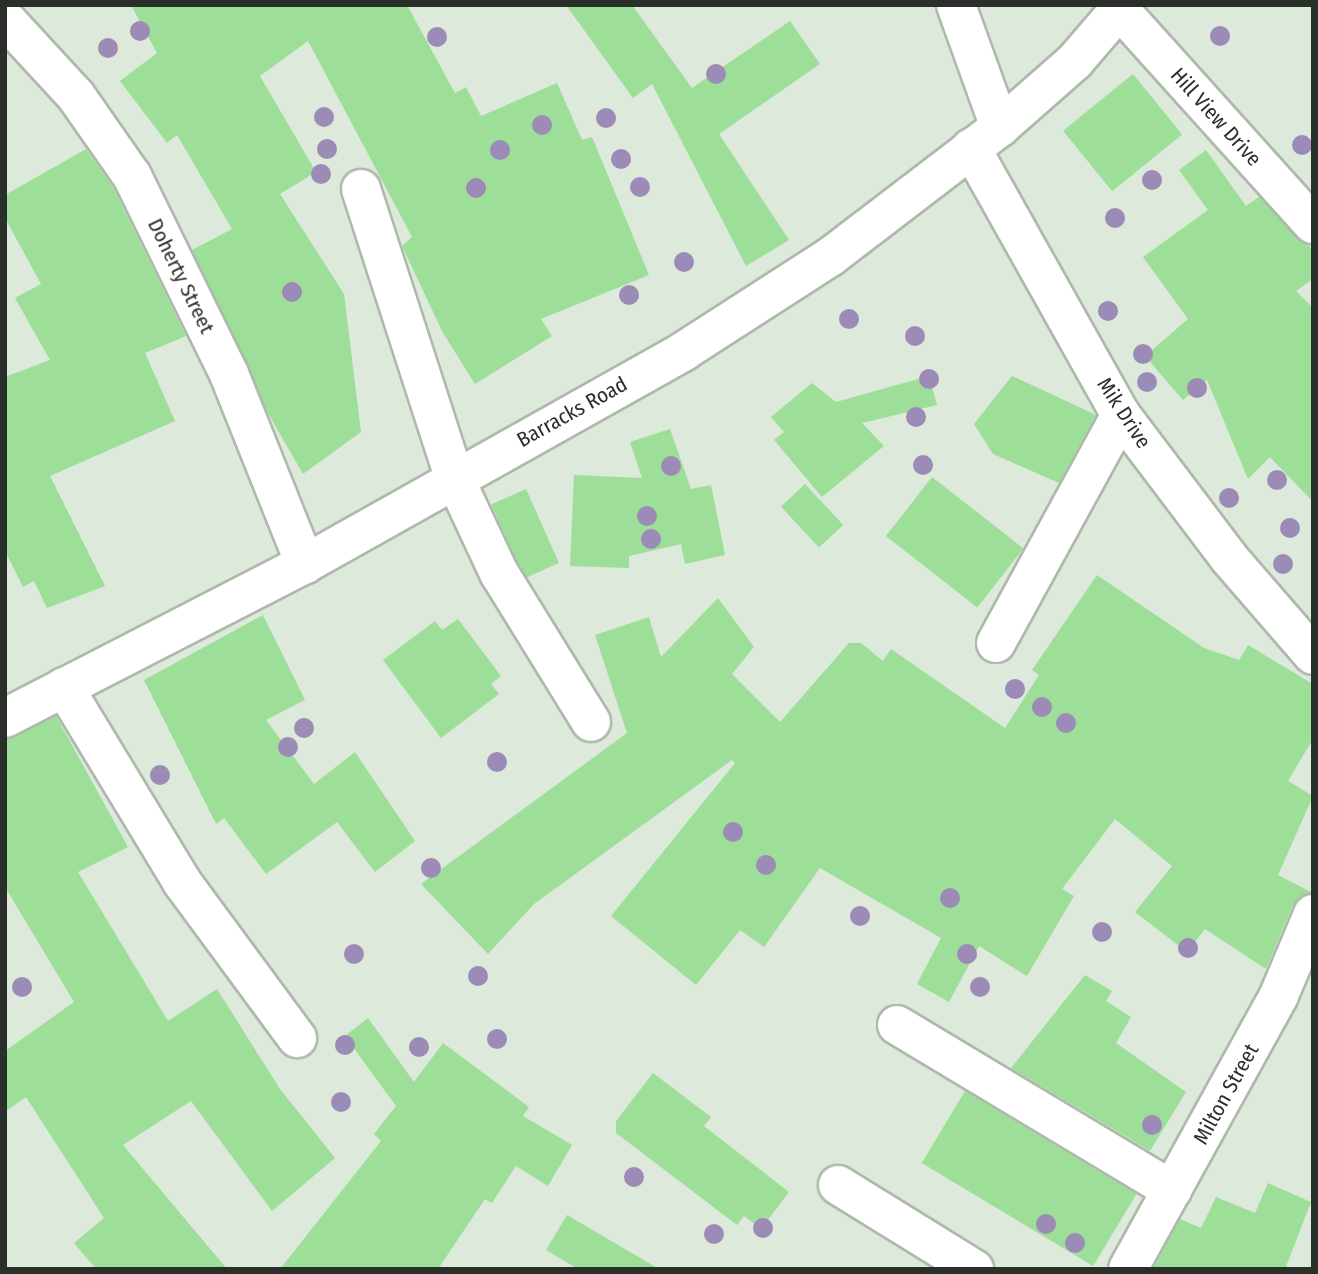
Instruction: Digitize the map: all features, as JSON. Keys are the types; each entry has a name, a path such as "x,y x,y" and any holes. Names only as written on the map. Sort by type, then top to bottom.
{"street":[{"path":"956,5 985,138"},
{"name":"Barracks Road","path":"6,716 305,564 454,477 684,351 830,257 985,138 1075,61 1121,8"},
{"name":"Hill View Drive","path":"1121,8 1313,224"},
{"name":"Doherty Street","path":"5,19 76,96 132,176 229,374 305,564"},
{"name":"Mik Drive","path":"985,138 1121,415 1229,558 1313,655"},
{"path":"361,189 454,477 499,573 591,722"},
{"path":"996,643 1121,415"},
{"path":"64,688 182,882 297,1038"},
{"name":"Milton Street","path":"1129,1269 1279,995 1313,914"},
{"path":"897,1025 1172,1191"},
{"path":"838,1185 974,1269"}],"building":[{"path":"131,5 407,5 455,93 466,87 481,116 557,83 582,140 592,137 649,275 541,319 552,336 475,384 443,333 402,246 412,237 308,41 260,76 316,172 280,194 344,294 361,432 303,474 269,415 192,250 232,229 177,135 167,143 120,81 157,53"},
{"path":"566,5 632,5 692,88 790,21 820,64 719,134 789,240 746,266 652,84 633,98"},
{"path":"1133,74 1182,135 1112,191 1063,131"},
{"path":"86,149 113,187 186,336 145,353 175,421 50,476 105,586 47,608 34,581 23,587 5,551 5,377 50,360 15,298 41,284 5,218 5,195"},
{"path":"1206,150 1246,206 1259,197 1313,250 1313,279 1296,291 1313,308 1313,502 1270,457 1248,479 1207,380 1183,400 1145,356 1188,319 1143,257 1208,210 1179,170"},
{"path":"929,376 937,405 862,423 884,446 822,497 774,440 784,432 771,417 812,383 836,402"},
{"path":"1012,376 1096,415 1059,483 993,454 974,424"},
{"path":"670,429 691,489 711,485 725,555 685,564 681,544 629,556 629,568 570,566 574,475 642,478 630,442"},
{"path":"932,477 1023,548 977,608 886,536"},
{"path":"805,484 843,525 819,547 781,507"},
{"path":"526,489 559,563 524,578 491,504"},
{"path":"1097,575 1204,648 1239,660 1248,645 1313,684 1313,739 1288,781 1313,796 1278,875 1313,893 1293,905 1266,969 1205,929 1187,952 1135,912 1172,866 1115,819 1062,889 1074,896 1027,976 979,946 949,1002 917,984 941,938 820,868 764,947 740,930 696,985 611,916 735,763 732,760 534,904 488,954 421,884 627,733 595,635 649,617 661,657 718,598 754,647 732,674 780,722 849,643 861,643 883,661 891,649 1005,728 1039,675 1032,670"},
{"path":"263,615 305,700 266,720 314,784 355,752 415,841 375,872 337,822 266,874 224,818 216,824 144,680"},
{"path":"458,619 501,676 491,684 499,694 441,738 383,660 435,621 442,630"},
{"path":"56,716 128,847 78,872 168,1021 217,989 280,1089 335,1158 272,1211 191,1101 123,1145 227,1269 96,1269 74,1243 104,1218 26,1097 5,1112 5,1051 74,1002 5,887 5,740"},
{"path":"1085,975 1112,991 1106,1001 1131,1017 1116,1043 1186,1092 1150,1151 1011,1068"},
{"path":"368,1018 414,1082 443,1043 529,1107 523,1116 572,1145 548,1186 516,1166 492,1203 485,1199 438,1269 280,1269 381,1141 374,1134 396,1106 345,1036"},
{"path":"653,1073 711,1117 704,1126 789,1192 761,1229 744,1216 737,1225 616,1133 616,1121"},
{"path":"965,1091 1136,1194 1093,1266 922,1163"},
{"path":"1268,1183 1311,1202 1285,1269 1153,1269 1180,1219 1201,1228 1216,1197 1255,1213"},
{"path":"567,1215 659,1269 578,1269 546,1250"}]}
